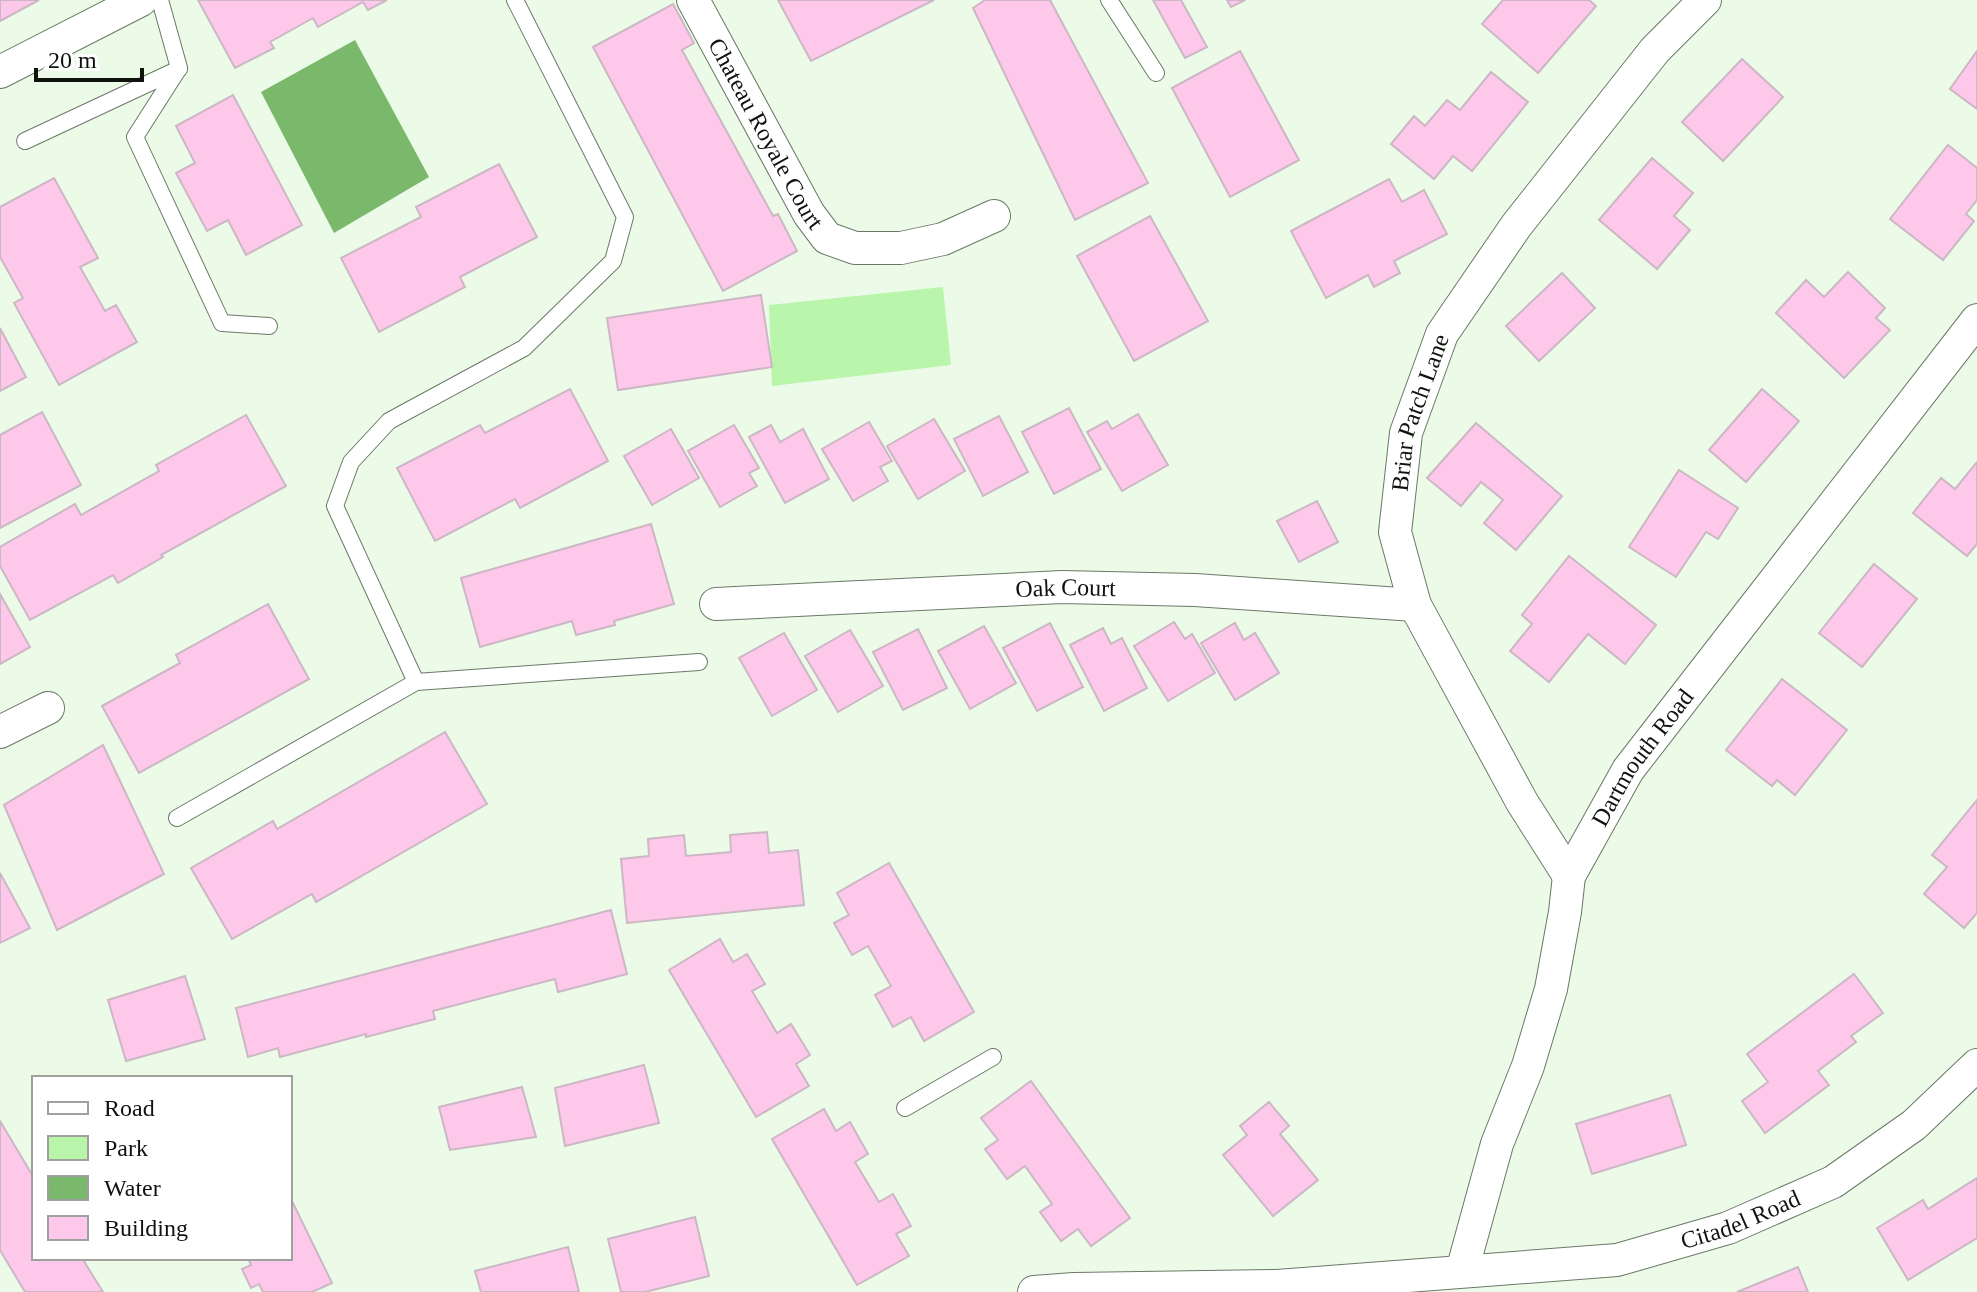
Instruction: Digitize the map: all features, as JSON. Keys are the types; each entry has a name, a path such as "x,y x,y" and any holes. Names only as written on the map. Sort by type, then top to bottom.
{"street":[{"path":"3,63 141,0"},
{"name":"Chateau Royale Court","path":"693,0 809,214 827,238 855,248 901,248 943,239 994,216"},
{"name":"Briar Patch Lane","path":"1569,876 1522,802 1415,605 1395,532 1406,433 1442,334 1516,226 1655,50 1705,0"},
{"name":"Dartmouth Road","path":"1462,1271 1497,1144 1528,1066 1551,989 1569,876 1628,770 1977,320"},
{"name":"Oak Court","path":"716,604 1062,587 1195,590 1415,605"},
{"path":"0,732 48,708"},
{"name":"Citadel Road","path":"1034,1292 1277,1286 1617,1260 1728,1228 1833,1182 1914,1125 1977,1065"},
{"path":"1462,1271 1487,1292"}],"lane":[{"path":"160,0 179,68 135,137 222,323 269,326"},
{"path":"416,682 335,506 351,462 389,421 524,348 613,261 625,217 515,0"},
{"path":"1109,0 1156,73"},
{"path":"25,141 179,68"},
{"path":"177,818 416,682 699,662"},
{"path":"905,1108 993,1057"}],"green space":[{"path":"943,287 951,365 772,386 769,305"}],"water":[{"path":"355,40 429,177 334,233 261,92"}],"building":[{"path":"0,0 39,0 0,21"},
{"path":"198,0 387,0 368,10 363,2 318,27 313,18 270,42 274,48 235,68"},
{"path":"778,0 934,0 811,61"},
{"path":"985,0 1050,0 1148,183 1075,220 973,8"},
{"path":"1153,0 1181,0 1207,47 1185,58"},
{"path":"1227,0 1245,0 1231,7"},
{"path":"1503,0 1589,0 1596,6 1538,73 1482,24"},
{"path":"673,4 694,43 682,50 773,216 778,214 797,251 723,291 593,47"},
{"path":"1240,51 1299,160 1230,197 1172,88"},
{"path":"1977,51 1977,109 1950,89"},
{"path":"1742,59 1783,97 1723,161 1682,122"},
{"path":"1491,72 1528,102 1472,171 1453,156 1434,179 1391,144 1414,116 1425,126 1447,100 1460,110"},
{"path":"233,95 302,225 246,255 228,220 207,231 176,173 195,163 176,126"},
{"path":"1948,145 1977,168 1977,200 1966,214 1974,221 1943,260 1890,219"},
{"path":"1652,158 1693,193 1674,216 1690,230 1657,269 1599,220"},
{"path":"499,164 537,237 460,277 465,287 379,332 341,258 421,217 416,207"},
{"path":"54,178 98,258 80,267 105,311 116,305 137,342 59,385 14,303 23,298 0,257 0,207"},
{"path":"1389,179 1402,202 1424,190 1447,234 1394,261 1400,273 1374,287 1368,275 1326,298 1291,231"},
{"path":"1150,216 1208,321 1134,361 1077,256"},
{"path":"1848,272 1885,308 1876,318 1890,330 1844,378 1776,313 1806,280 1824,297"},
{"path":"1562,273 1595,308 1539,361 1506,326"},
{"path":"761,295 772,367 618,390 607,318"},
{"path":"0,328 26,377 0,391"},
{"path":"570,389 608,461 520,508 515,499 435,541 397,468 480,425 485,433"},
{"path":"1762,389 1799,421 1746,482 1709,450"},
{"path":"1069,408 1101,469 1054,494 1022,432"},
{"path":"42,412 81,485 0,528 0,435"},
{"path":"1138,414 1168,465 1122,491 1087,432 1107,421 1112,429"},
{"path":"246,415 286,486 161,555 163,557 118,583 113,575 30,620 0,566 0,547 75,504 81,515 159,471 156,465"},
{"path":"999,416 1028,472 983,496 954,439"},
{"path":"934,419 965,471 918,499 887,446"},
{"path":"869,422 892,461 880,467 888,481 853,501 822,449"},
{"path":"1476,423 1562,496 1516,550 1484,523 1503,500 1481,482 1461,506 1427,478"},
{"path":"734,425 759,468 749,473 757,486 720,507 688,451"},
{"path":"771,425 780,442 803,429 829,479 785,503 749,437"},
{"path":"671,429 699,478 652,505 624,456"},
{"path":"1977,462 1977,544 1967,556 1913,513 1941,478 1955,489"},
{"path":"1679,470 1738,508 1718,539 1706,532 1676,577 1629,547"},
{"path":"1317,501 1338,542 1299,562 1277,521"},
{"path":"651,524 674,604 576,635 572,621 480,647 461,578"},
{"path":"1569,556 1656,625 1625,664 1588,634 1549,682 1510,651 1532,624 1522,615"},
{"path":"1874,564 1917,599 1862,667 1819,633"},
{"path":"0,594 30,647 0,664"},
{"path":"268,604 309,679 139,773 102,706 180,663 176,655"},
{"path":"1174,622 1185,639 1192,634 1215,673 1168,701 1134,646"},
{"path":"1050,623 1083,687 1037,711 1003,648"},
{"path":"1235,623 1244,640 1255,633 1279,673 1235,700 1201,643"},
{"path":"984,626 1016,683 970,709 938,651"},
{"path":"1103,628 1111,644 1122,638 1147,688 1104,711 1070,645"},
{"path":"918,629 947,688 903,710 873,652"},
{"path":"850,630 883,686 838,712 805,656"},
{"path":"784,633 817,690 772,716 739,658"},
{"path":"1782,679 1847,730 1795,795 1777,780 1772,786 1726,750"},
{"path":"445,732 487,804 316,902 312,894 232,939 191,868 273,821 277,829"},
{"path":"103,745 164,874 57,930 4,805"},
{"path":"1977,800 1977,913 1964,928 1924,894 1947,867 1932,855"},
{"path":"767,832 769,853 798,850 804,905 627,923 621,859 649,856 648,839 684,835 686,856 731,852 730,835"},
{"path":"889,863 974,1012 924,1041 911,1017 893,1027 875,995 891,986 868,946 852,955 834,923 849,915 837,893"},
{"path":"0,873 30,928 0,943"},
{"path":"611,910 627,974 558,992 555,979 433,1011 435,1019 366,1037 366,1034 280,1057 278,1048 248,1057 236,1008"},
{"path":"720,939 733,962 747,954 765,984 752,991 777,1033 791,1024 810,1055 796,1064 809,1086 756,1117 669,970"},
{"path":"1854,974 1883,1013 1851,1036 1856,1042 1818,1071 1829,1085 1765,1133 1742,1101 1768,1082 1747,1054"},
{"path":"185,976 205,1039 126,1061 108,1000"},
{"path":"644,1065 659,1123 565,1146 555,1088"},
{"path":"1031,1081 1130,1218 1091,1246 1078,1229 1061,1241 1040,1212 1052,1204 1025,1166 1007,1179 985,1149 998,1140 981,1118"},
{"path":"522,1087 536,1137 450,1150 439,1107"},
{"path":"1670,1095 1686,1145 1592,1174 1576,1124"},
{"path":"1269,1102 1289,1126 1280,1134 1318,1180 1273,1216 1223,1155 1247,1135 1240,1126"},
{"path":"824,1109 836,1131 850,1122 868,1154 855,1162 879,1202 893,1194 911,1226 896,1234 909,1256 857,1285 772,1139"},
{"path":"0,1121 32,1175 32,1260 83,1260 103,1292 25,1292 0,1250"},
{"path":"1977,1178 1977,1238 1908,1280 1877,1228 1923,1200 1928,1209"},
{"path":"292,1201 332,1283 312,1292 263,1292 259,1284 251,1288 242,1269 251,1265 249,1260 292,1260"},
{"path":"695,1217 709,1276 645,1292 621,1292 608,1239"},
{"path":"568,1247 579,1292 481,1292 475,1271"},
{"path":"1798,1267 1808,1292 1737,1292"}]}
